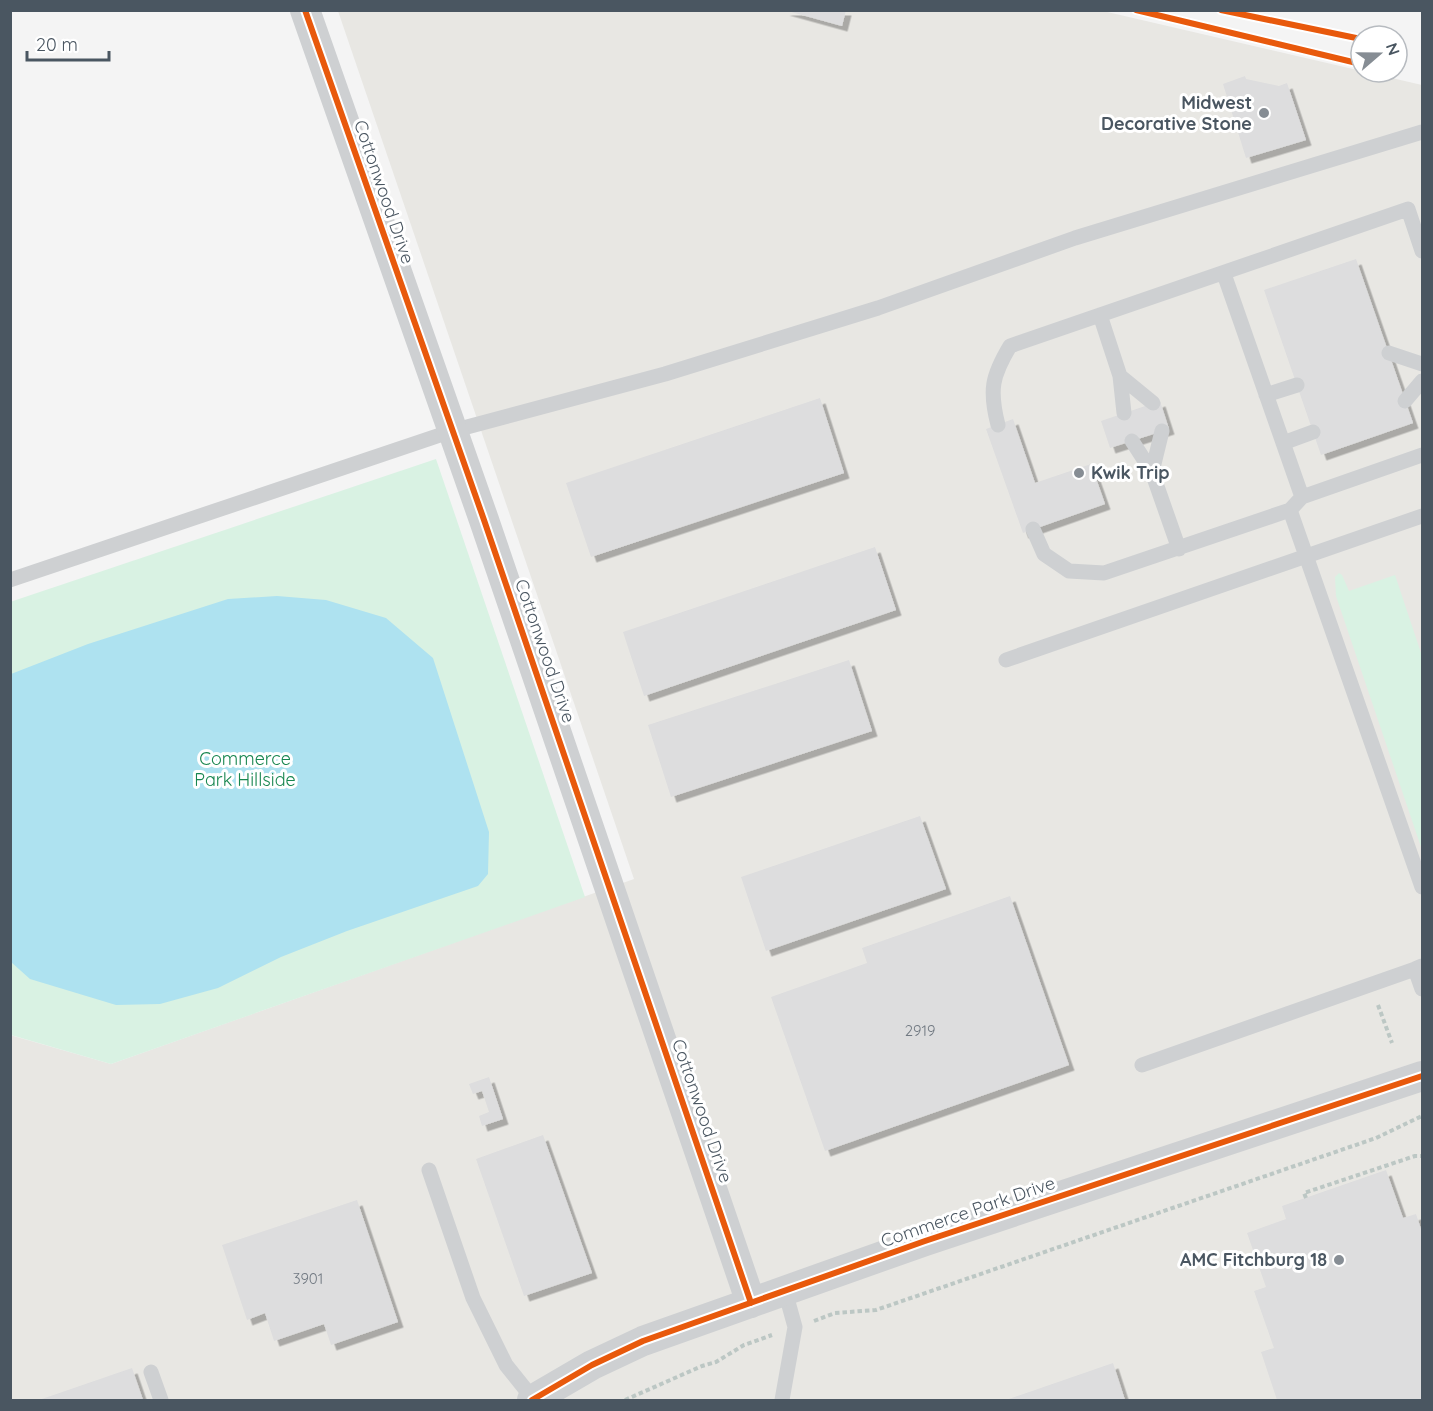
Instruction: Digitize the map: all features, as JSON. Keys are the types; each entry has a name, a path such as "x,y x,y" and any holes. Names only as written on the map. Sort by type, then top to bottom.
{"street":[{"name":"Cottonwood Drive","path":"305,10 751,1303"},
{"name":"Commerce Park Drive","path":"533,1400 592,1365 643,1341 925,1241 1422,1076"}],"lane":[{"path":"10,580 452,431 665,374 878,308 1086,234 1422,132"},
{"path":"998,425 992,400 995,370 1010,346 1408,209 1422,251"},
{"path":"1224,274 1302,496"},
{"path":"1100,315 1120,375 1124,413"},
{"path":"1389,353 1422,364"},
{"path":"1120,375 1153,403"},
{"path":"1406,400 1422,381"},
{"path":"1266,395 1297,385"},
{"path":"1152,472 1162,431"},
{"path":"1283,443 1313,432"},
{"path":"1132,441 1152,472 1179,549"},
{"path":"1033,529 1044,554 1070,572 1104,573 1290,510 1302,496 1422,455"},
{"path":"1290,510 1422,887"},
{"path":"1006,660 1422,516"},
{"path":"1142,1065 1419,968 1422,989"},
{"path":"429,1170 473,1298 506,1365 533,1400"},
{"path":"782,1401 795,1327 785,1291"},
{"path":"152,1372 161,1401"}],"path":[{"path":"1371,984 1392,1043"},
{"path":"626,1401 702,1366 716,1362 744,1345 835,1313 876,1310 1376,1138 1422,1116"},
{"path":"1306,1198 1304,1193 1415,1156 1422,1156"}],"shaded area":[{"path":"338,11 1103,11 1349,68 1349,84 1409,84 1409,82 1422,85 1422,1400 11,1400 10,1035 111,1064 634,879"}],"green space":[{"name":"Commerce Park Hillside","path":"436,459 585,897 111,1064 11,1035 10,602"},
{"path":"1339,573 1349,591 1395,575 1422,656 1422,850 1336,596 1335,577"}],"water":[{"name":"Commerce Park Hillside","path":"277,596 326,600 386,618 433,658 489,832 488,874 478,886 347,931 281,957 218,988 160,1004 116,1005 30,979 11,962 11,674 88,644 228,599"}],"building":[{"path":"784,10 846,10 842,26"},
{"name":"Midwest Decorative Stone","path":"1245,76 1246,79 1279,86 1287,83 1306,140 1246,158 1223,84"},
{"path":"1356,259 1413,423 1321,455 1264,290"},
{"path":"820,398 844,473 591,557 566,483"},
{"name":"Kwik Trip","path":"1160,401 1169,429 1110,448 1101,421"},
{"name":"Kwik Trip","path":"1013,419 1035,483 1091,464 1105,504 1023,533 986,429"},
{"path":"875,547 896,610 644,696 623,632"},
{"path":"849,660 872,731 671,797 648,725"},
{"path":"920,816 946,889 766,951 741,877"},
{"path":"1010,896 1069,1065 825,1151 771,997 867,963 862,948"},
{"path":"489,1077 503,1119 482,1126 479,1116 489,1112 482,1091 473,1094 469,1084"},
{"path":"543,1135 592,1273 524,1296 476,1159"},
{"name":"AMC Fitchburg 18","path":"1386,1170 1403,1218 1416,1214 1422,1232 1422,1400 1277,1400 1261,1352 1274,1348 1254,1291 1266,1287 1247,1233 1286,1219 1282,1206"},
{"path":"357,1200 398,1322 331,1345 324,1324 274,1341 265,1313 247,1320 222,1245"},
{"path":"1113,1363 1125,1400 1006,1400"},
{"path":"132,1368 143,1400 39,1400"}],"cycle path":[{"path":"305,10 484,520 751,1303"},
{"path":"1136,10 1349,61"},
{"path":"1221,10 1349,37"},
{"path":"532,1400 592,1365 643,1341 925,1241 1422,1076"}],"place":[{"name":"Midwest Decorative Stone","path":"1264,113"},
{"name":"Kwik Trip","path":"1079,473"},
{"name":"AMC Fitchburg 18","path":"1339,1260"}]}
